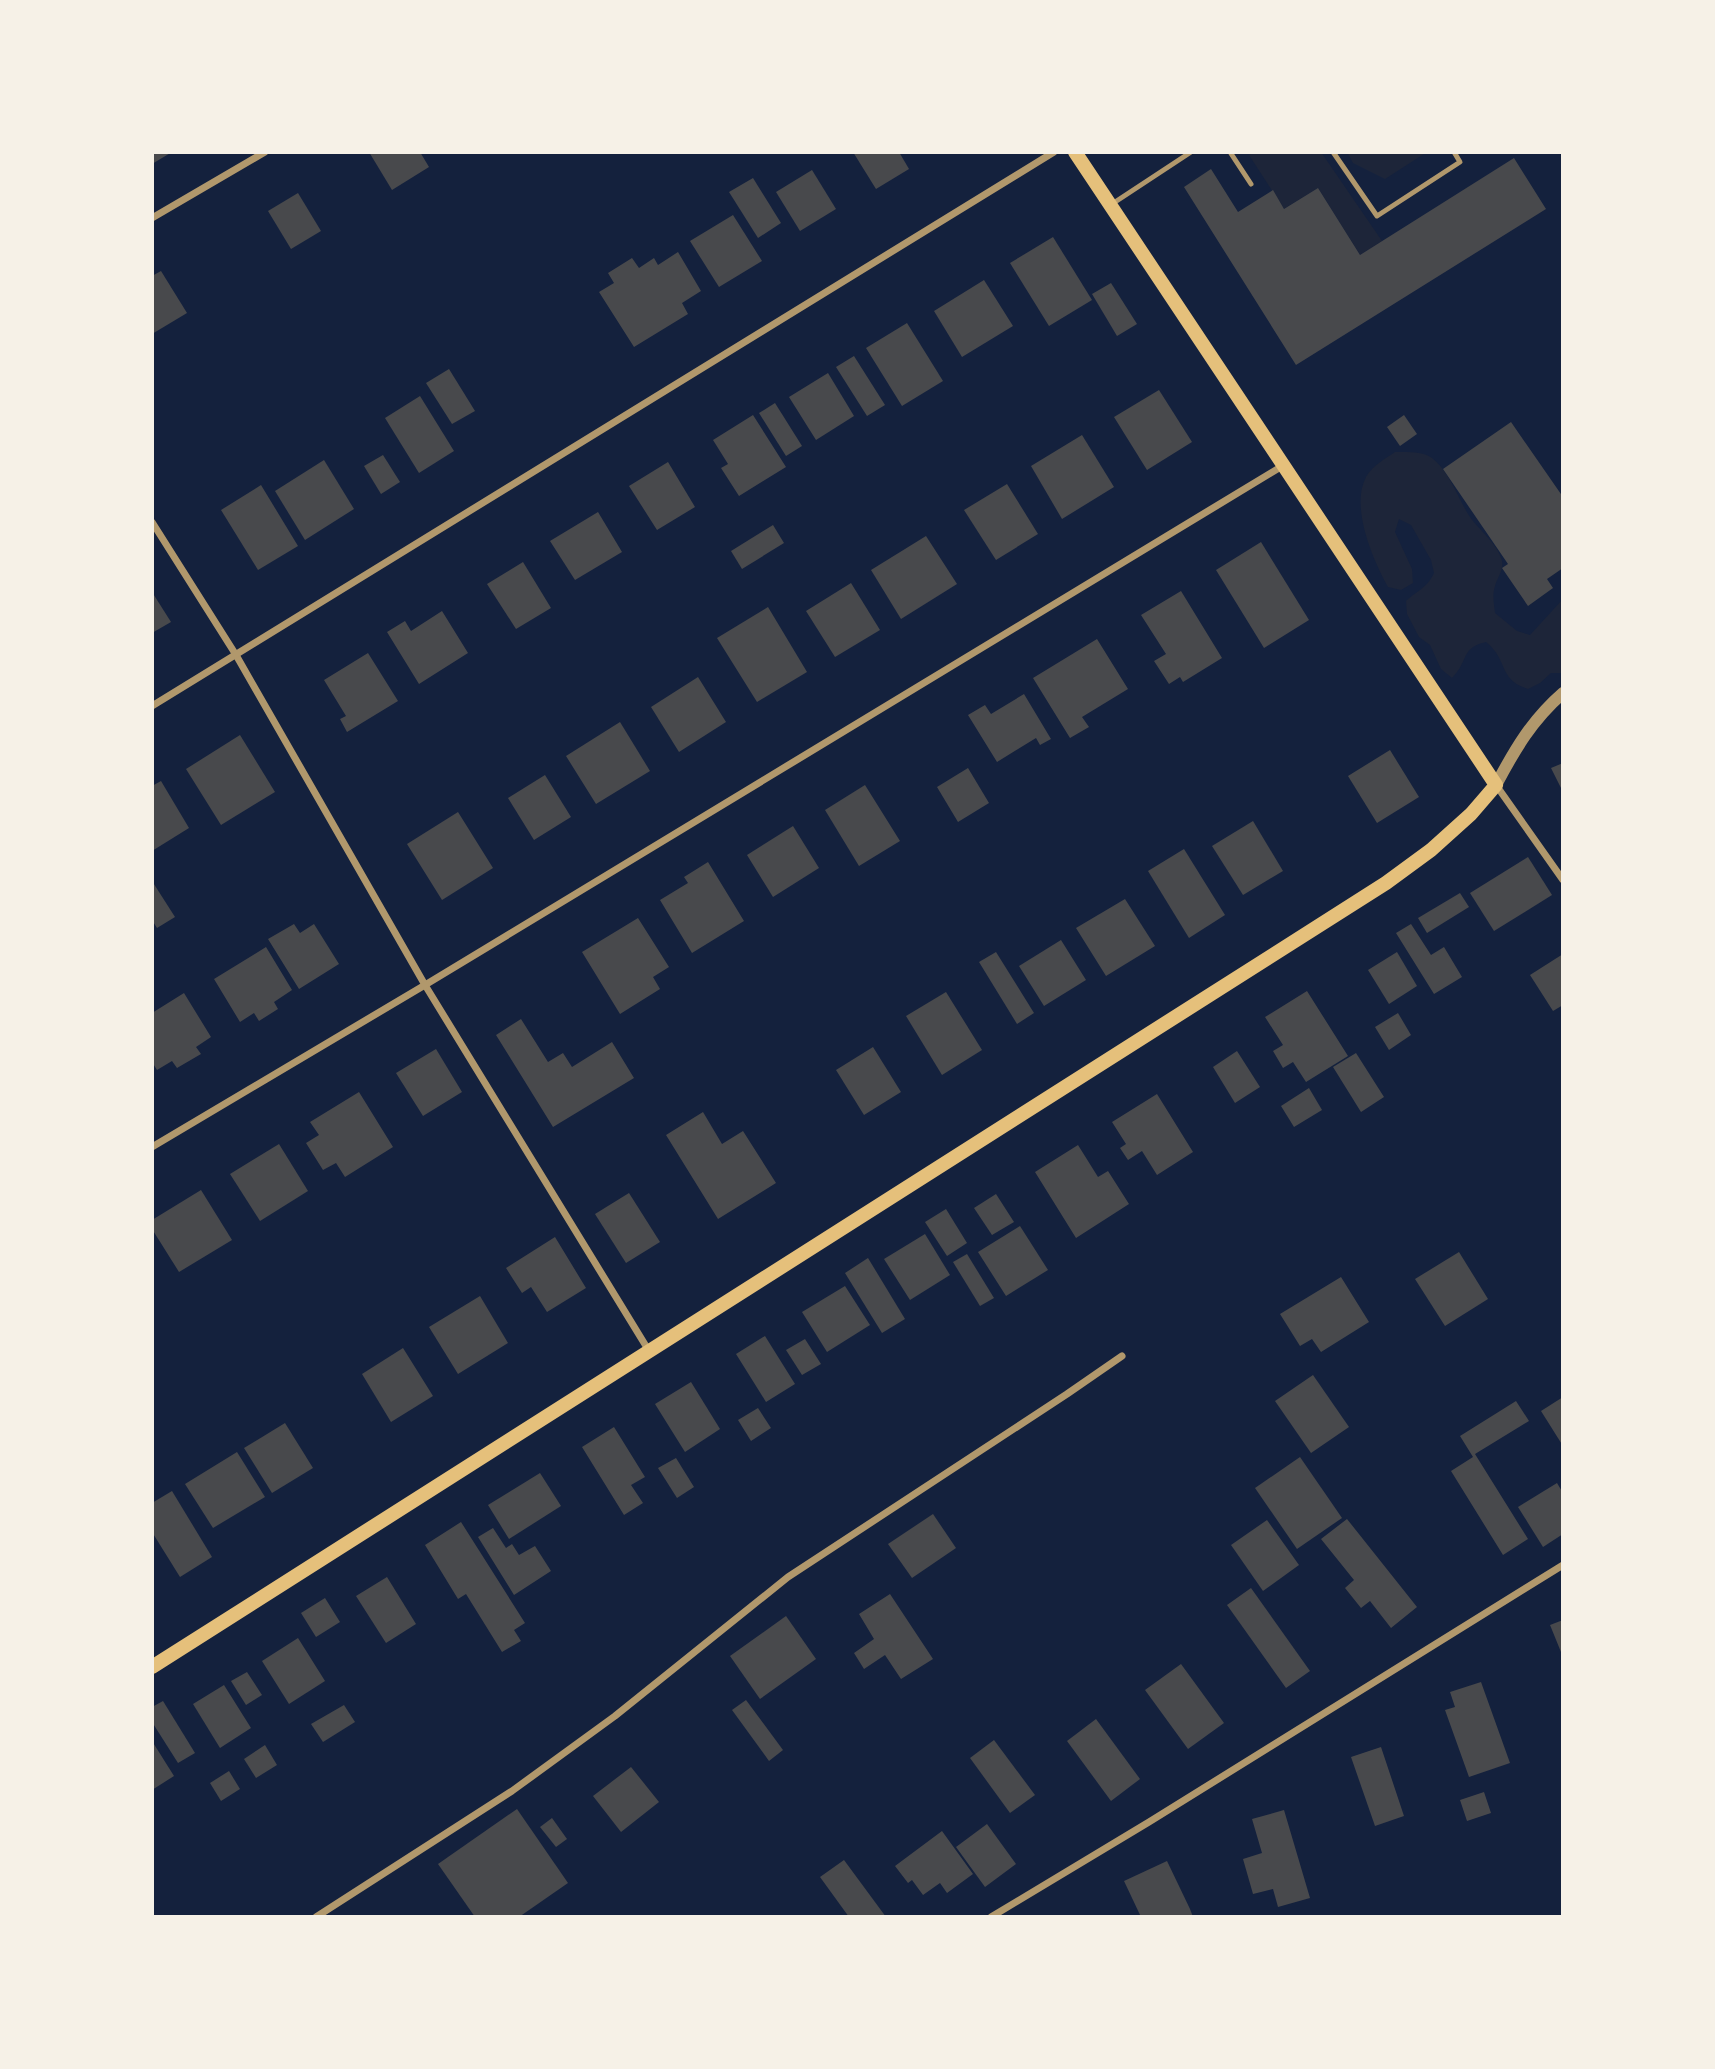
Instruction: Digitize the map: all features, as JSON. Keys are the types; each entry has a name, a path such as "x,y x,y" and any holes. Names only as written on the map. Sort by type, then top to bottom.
{"main road":[{"path":"152,1667 1386,883 1431,850 1471,814 1496,785 1075,152"}],"street":[{"path":"152,218 265,152"},
{"path":"152,706 1054,152"},
{"path":"152,1147 425,985 1284,465"},
{"path":"152,522 236,655 425,985 649,1352"},
{"path":"1563,693 1551,703 1518,744 1496,785 1563,880"},
{"path":"316,1917 512,1791 615,1716 788,1577 1122,1356"},
{"path":"991,1917 1563,1565"}],"lane":[{"path":"1110,205 1191,152"},
{"path":"1230,152 1251,184"},
{"path":"1333,152 1377,216 1460,162 1454,152"}],"shaded area":[{"path":"1254,152 1321,152 1382,241 1360,255 1318,188 1284,209 1249,155"},
{"path":"1347,152 1427,152 1385,179 1353,163"},
{"path":"1395,452 1414,452 1432,458 1449,478 1470,517 1497,549 1502,564 1494,589 1495,613 1517,631 1530,635 1563,599 1563,673 1551,673 1528,689 1518,685 1507,674 1498,656 1486,642 1468,652 1452,678 1441,669 1430,645 1419,637 1407,614 1406,601 1425,586 1434,573 1431,560 1411,525 1399,519 1395,532 1412,569 1413,583 1401,590 1388,587 1365,533 1361,503 1366,477 1375,466"}],"building":[{"path":"152,152 172,152 152,164"},
{"path":"369,152 420,152 429,167 392,190"},
{"path":"853,152 899,152 909,169 876,189"},
{"path":"1514,158 1546,209 1296,365 1184,187 1211,169 1238,212 1273,190 1284,209 1318,188 1360,255"},
{"path":"812,170 836,209 800,231 776,192"},
{"path":"753,178 781,223 758,238 729,192"},
{"path":"298,193 321,231 291,249 268,211"},
{"path":"733,215 762,261 719,287 690,241"},
{"path":"1053,237 1092,300 1049,326 1010,263"},
{"path":"678,252 701,291 682,303 688,314 634,347 599,292 614,283 608,273 632,258 639,268 654,258 658,265"},
{"path":"161,271 187,313 152,334 152,276"},
{"path":"984,280 1013,326 962,357 934,311"},
{"path":"1111,283 1137,324 1117,336 1092,294"},
{"path":"907,323 943,381 902,406 866,348"},
{"path":"854,356 885,405 867,416 836,367"},
{"path":"449,369 475,411 452,424 426,383"},
{"path":"828,373 854,416 816,440 789,397"},
{"path":"1159,390 1192,442 1147,470 1114,417"},
{"path":"420,396 454,451 419,473 385,418"},
{"path":"775,403 802,446 786,456 759,413"},
{"path":"753,415 786,467 739,496 721,468 728,464 713,440"},
{"path":"1404,415 1417,434 1400,446 1387,427"},
{"path":"1511,422 1563,497 1563,568 1547,579 1553,588 1528,606 1502,568 1508,564 1443,469"},
{"path":"1082,435 1114,487 1062,519 1031,466"},
{"path":"383,455 400,482 381,494 364,466"},
{"path":"324,460 354,509 305,540 275,491"},
{"path":"668,462 695,507 657,530 629,486"},
{"path":"1007,484 1038,534 996,560 964,510"},
{"path":"261,485 298,546 258,570 221,510"},
{"path":"598,512 622,552 575,580 550,541"},
{"path":"773,525 784,543 742,569 731,551"},
{"path":"926,536 957,584 901,619 871,570"},
{"path":"1261,542 1309,620 1264,648 1216,570"},
{"path":"523,562 551,608 516,629 487,584"},
{"path":"851,583 880,630 835,657 806,611"},
{"path":"1181,591 1222,658 1183,682 1180,677 1169,684 1154,661 1166,654 1141,615"},
{"path":"152,592 171,622 152,633"},
{"path":"768,607 807,672 757,702 717,638"},
{"path":"442,611 468,653 419,684 387,632 405,621 411,631"},
{"path":"1097,639 1128,689 1082,717 1089,727 1070,738 1033,678"},
{"path":"368,653 398,701 347,732 340,719 346,716 324,680"},
{"path":"698,677 726,722 679,752 651,707"},
{"path":"1024,694 1051,739 1040,745 1036,738 997,762 968,715 985,705 991,714"},
{"path":"620,722 650,771 596,804 566,756"},
{"path":"240,735 275,792 221,825 186,769"},
{"path":"1390,750 1419,797 1377,823 1348,776"},
{"path":"1563,763 1563,792 1551,768"},
{"path":"968,768 989,803 958,822 937,787"},
{"path":"545,775 571,817 534,840 508,798"},
{"path":"161,781 189,828 152,851 152,786"},
{"path":"865,785 900,841 859,866 825,810"},
{"path":"458,812 493,868 442,900 407,844"},
{"path":"1253,821 1283,871 1243,895 1212,846"},
{"path":"793,826 819,868 773,897 747,855"},
{"path":"1184,849 1225,915 1189,938 1148,871"},
{"path":"1528,857 1552,895 1494,931 1470,893"},
{"path":"708,862 744,921 692,953 660,900 688,883 684,877"},
{"path":"152,881 175,917 157,928 152,920"},
{"path":"1460,893 1469,907 1427,933 1418,918"},
{"path":"1125,899 1155,946 1106,976 1076,928"},
{"path":"638,918 669,967 653,977 660,989 620,1014 582,952"},
{"path":"294,924 300,933 314,924 339,964 299,989 268,939"},
{"path":"1411,924 1431,955 1444,947 1462,977 1434,994 1396,933"},
{"path":"1061,940 1086,980 1044,1006 1019,966"},
{"path":"266,947 292,990 274,1002 278,1009 259,1021 254,1013 240,1022 214,979"},
{"path":"996,952 1034,1013 1017,1024 979,962"},
{"path":"1397,952 1417,986 1389,1004 1368,970"},
{"path":"1563,954 1563,1005 1553,1011 1530,975"},
{"path":"1307,991 1348,1056 1306,1082 1293,1062 1283,1068 1273,1051 1283,1045 1265,1017"},
{"path":"946,992 982,1050 942,1075 906,1016"},
{"path":"184,993 211,1037 196,1047 201,1054 177,1068 172,1061 157,1070 152,1062 152,1013"},
{"path":"1398,1013 1411,1035 1389,1050 1375,1027"},
{"path":"521,1019 548,1062 563,1053 572,1067 612,1042 634,1078 553,1127 496,1035"},
{"path":"873,1047 901,1092 864,1115 836,1070"},
{"path":"436,1049 462,1092 423,1116 396,1073"},
{"path":"1237,1051 1260,1087 1235,1103 1213,1067"},
{"path":"1356,1053 1384,1097 1361,1112 1333,1067"},
{"path":"1309,1088 1322,1110 1294,1127 1281,1106"},
{"path":"359,1092 393,1147 345,1177 336,1163 323,1170 306,1143 319,1135 310,1122"},
{"path":"1157,1094 1193,1152 1157,1175 1142,1151 1128,1160 1120,1148 1126,1144 1112,1122"},
{"path":"703,1112 722,1144 743,1131 776,1183 718,1219 666,1135"},
{"path":"279,1144 308,1191 260,1221 230,1174"},
{"path":"1078,1145 1098,1177 1108,1171 1129,1204 1076,1238 1035,1172"},
{"path":"201,1190 232,1240 179,1272 152,1229 152,1220"},
{"path":"629,1193 660,1242 626,1263 595,1214"},
{"path":"996,1194 1014,1222 992,1235 974,1208"},
{"path":"946,1209 967,1243 947,1256 925,1222"},
{"path":"1020,1226 1048,1270 1006,1296 978,1252"},
{"path":"925,1234 950,1275 910,1300 884,1259"},
{"path":"555,1237 586,1288 547,1312 531,1287 522,1293 506,1268"},
{"path":"1459,1252 1488,1299 1445,1326 1415,1279"},
{"path":"967,1254 994,1298 980,1306 953,1262"},
{"path":"868,1258 905,1319 882,1333 845,1273"},
{"path":"1341,1277 1369,1322 1321,1352 1312,1339 1300,1346 1280,1314"},
{"path":"845,1286 870,1325 827,1352 802,1312"},
{"path":"480,1296 508,1343 458,1374 429,1327"},
{"path":"765,1336 795,1384 766,1402 736,1354"},
{"path":"805,1339 821,1364 802,1375 786,1350"},
{"path":"403,1348 433,1396 391,1422 362,1374"},
{"path":"1313,1375 1349,1427 1311,1453 1275,1401"},
{"path":"691,1382 720,1429 685,1452 655,1404"},
{"path":"1563,1397 1563,1446 1541,1411"},
{"path":"1516,1401 1529,1421 1475,1454 1528,1539 1503,1555 1451,1471 1473,1457 1460,1436"},
{"path":"758,1408 771,1428 751,1441 738,1420"},
{"path":"285,1423 313,1468 272,1493 244,1448"},
{"path":"614,1427 645,1477 631,1485 643,1503 624,1515 582,1447"},
{"path":"237,1452 265,1497 213,1528 185,1484"},
{"path":"1300,1457 1342,1518 1297,1549 1255,1488"},
{"path":"676,1458 694,1487 677,1498 658,1468"},
{"path":"540,1473 561,1506 509,1539 488,1505"},
{"path":"1557,1483 1563,1493 1563,1534 1543,1547 1518,1507"},
{"path":"172,1491 212,1557 180,1577 152,1532 152,1503"},
{"path":"933,1514 956,1548 912,1578 888,1544"},
{"path":"1347,1519 1417,1607 1391,1628 1370,1601 1361,1608 1345,1588 1354,1580 1321,1539"},
{"path":"1267,1520 1299,1565 1263,1591 1231,1545"},
{"path":"461,1522 525,1623 514,1630 521,1641 502,1652 466,1594 458,1599 425,1545"},
{"path":"493,1528 506,1548 512,1544 519,1555 535,1546 551,1571 514,1595 478,1537"},
{"path":"387,1577 416,1624 386,1643 356,1596"},
{"path":"1251,1588 1310,1671 1286,1688 1227,1605"},
{"path":"890,1594 933,1659 901,1679 885,1655 864,1669 854,1653 874,1639 859,1614"},
{"path":"325,1598 340,1622 316,1637 301,1613"},
{"path":"786,1616 816,1659 760,1699 730,1656"},
{"path":"1563,1620 1563,1657 1550,1625"},
{"path":"298,1638 325,1681 289,1704 262,1661"},
{"path":"1181,1664 1224,1723 1188,1749 1145,1690"},
{"path":"247,1672 262,1695 246,1705 231,1681"},
{"path":"1481,1682 1510,1763 1469,1777 1445,1710 1455,1707 1450,1692"},
{"path":"224,1685 251,1728 220,1748 193,1704"},
{"path":"746,1700 783,1750 769,1761 732,1710"},
{"path":"163,1701 195,1753 178,1763 152,1722 152,1707"},
{"path":"344,1705 355,1722 323,1742 311,1724"},
{"path":"1096,1719 1140,1779 1111,1801 1067,1741"},
{"path":"994,1740 1035,1795 1010,1813 970,1758"},
{"path":"152,1741 174,1776 152,1790"},
{"path":"265,1745 277,1765 256,1778 244,1759"},
{"path":"1381,1747 1404,1816 1375,1826 1351,1757"},
{"path":"631,1767 659,1802 621,1832 593,1796"},
{"path":"229,1771 240,1789 221,1801 210,1783"},
{"path":"1484,1792 1491,1813 1467,1821 1460,1800"},
{"path":"517,1809 568,1883 519,1917 475,1917 438,1864"},
{"path":"1284,1810 1310,1898 1278,1907 1273,1889 1253,1894 1243,1859 1262,1853 1252,1819"},
{"path":"552,1818 567,1839 556,1847 540,1827"},
{"path":"987,1824 1016,1864 985,1887 956,1847"},
{"path":"942,1831 973,1874 947,1893 940,1883 923,1895 912,1880 908,1883 895,1866"},
{"path":"844,1860 886,1917 849,1917 820,1877"},
{"path":"1167,1861 1193,1917 1141,1917 1124,1881"}]}
